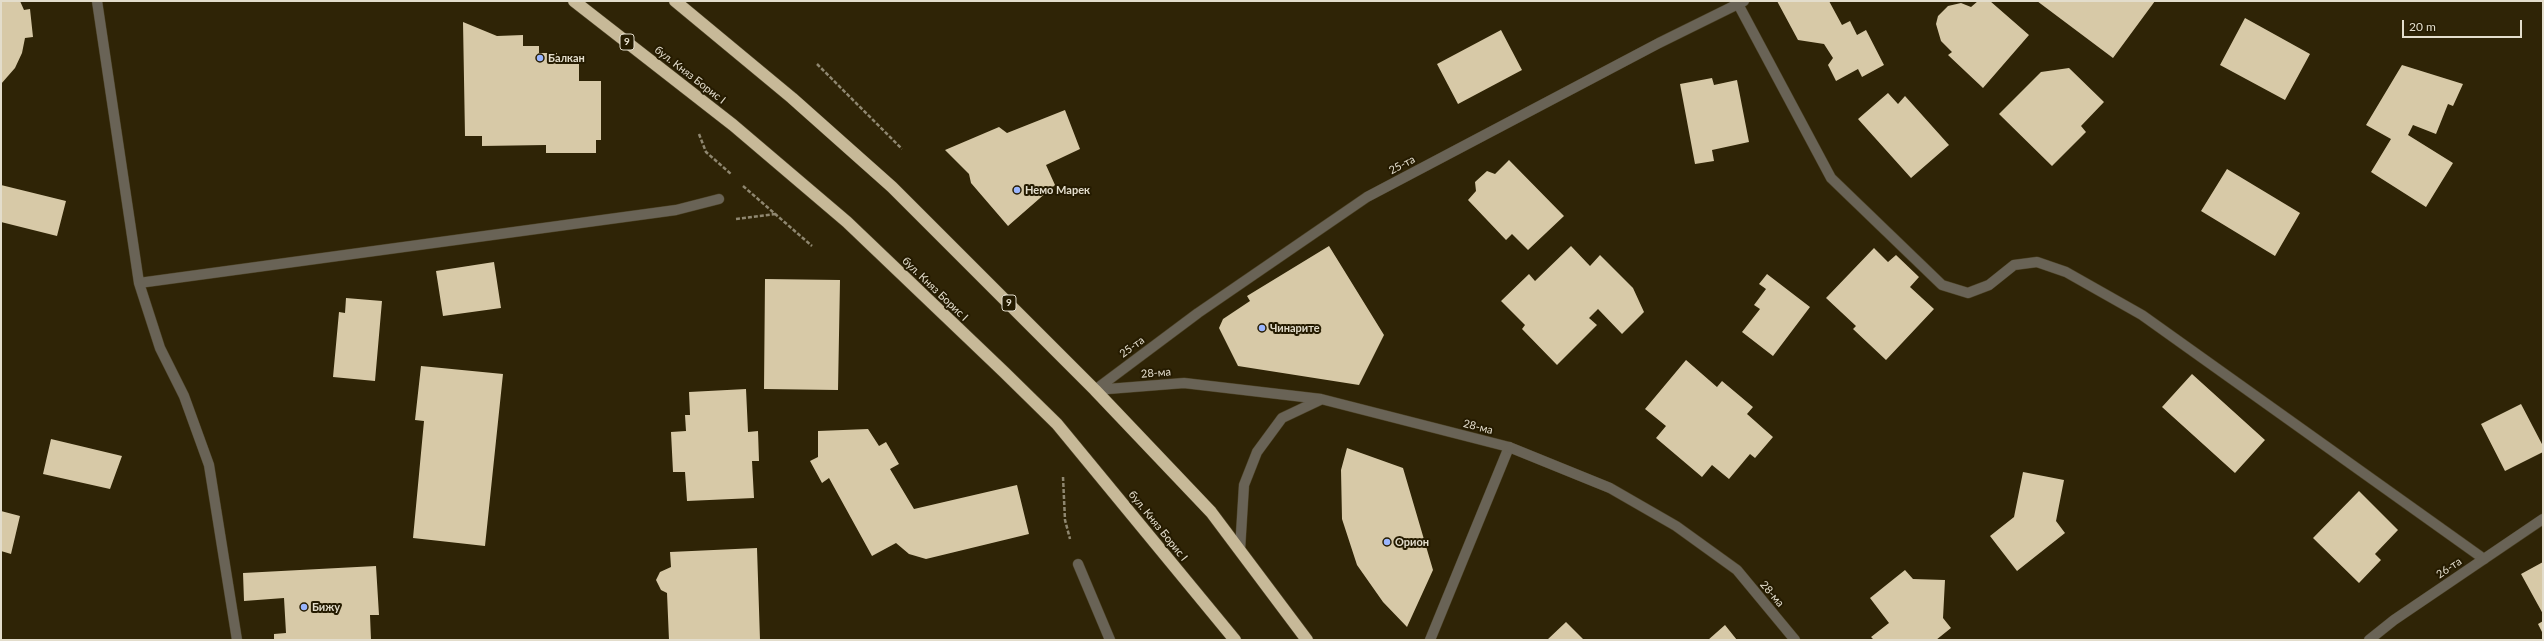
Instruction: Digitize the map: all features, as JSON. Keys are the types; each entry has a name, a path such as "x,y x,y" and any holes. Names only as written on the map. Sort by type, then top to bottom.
{"highway":[{"name":"бул. Княз Борис I","path":"574,1 733,125 847,222 1058,424 1234,640"},
{"name":"9","path":"675,1 792,98 892,187 1095,390 1211,512 1307,640"}],"street":[{"path":"97,1 139,283 160,348 184,396 209,465 233,605 237,640"},
{"name":"25-та","path":"1095,390 1198,313 1367,197 1659,43 1741,3"},
{"path":"1741,3 1831,178 1942,286 1968,293 1989,285 2014,265 2037,262 2066,272 2142,315 2484,559"},
{"path":"139,283 676,210 720,199"},
{"name":"28-ма","path":"1095,390 1184,382 1321,399 1509,447 1610,488 1676,526 1737,570 1795,640"},
{"path":"1240,550 1244,485 1257,452 1282,418 1321,399"},
{"path":"1430,640 1509,447"},
{"name":"26-та","path":"2369,640 2394,620 2543,519"},
{"path":"1078,564 1110,640"}],"path":[{"path":"816,64 902,149"},
{"path":"706,152 735,178"},
{"path":"741,184 812,246"},
{"path":"1062,471 1065,520 1078,564"}],"building":[{"path":"1,1 20,1 24,10 30,9 33,37 25,38 22,53 15,68 1,84"},
{"path":"1777,1 1829,1 1842,25 1850,21 1857,35 1866,30 1884,65 1862,77 1858,69 1836,81 1828,65 1833,58 1824,44 1798,40"},
{"path":"1978,1 1990,1 2029,35 1983,88 1948,55 1952,52 1941,41 1936,24 1938,16 1948,6 1961,3 1971,7"},
{"path":"2037,1 2155,1 2113,58"},
{"path":"2245,18 2310,54 2285,100 2220,65"},
{"path":"463,22 497,36 523,35 523,46 539,46 539,53 557,53 556,64 579,64 579,81 601,81 601,140 596,140 596,153 546,153 546,145 482,146 482,136 465,136"},
{"path":"1501,30 1522,70 1458,104 1437,64"},
{"path":"2402,65 2463,84 2453,106 2448,104 2436,134 2413,125 2408,135 2453,163 2426,207 2371,172 2391,139 2366,125"},
{"path":"2069,68 2104,102 2081,126 2086,132 2052,166 1999,114 2041,72"},
{"path":"1712,78 1714,85 1737,80 1749,142 1712,150 1714,161 1695,164 1680,84"},
{"path":"1888,93 1898,104 1905,96 1949,145 1911,178 1858,119"},
{"path":"1065,110 1080,149 1046,165 1055,185 1008,226 971,183 969,174 945,150 999,127 1007,133"},
{"path":"1509,160 1564,216 1528,250 1512,234 1506,240 1468,200 1476,191 1475,182 1487,171 1495,174"},
{"path":"2227,169 2300,213 2275,256 2201,211"},
{"path":"1,185 66,201 57,236 1,222"},
{"path":"1329,246 1384,335 1359,385 1238,366 1219,328 1223,319 1250,301 1247,296"},
{"path":"1571,246 1590,266 1600,255 1633,288 1644,312 1622,334 1598,309 1589,318 1597,325 1557,365 1522,329 1525,325 1501,301 1529,274 1535,281"},
{"path":"1874,248 1888,262 1896,255 1919,277 1910,287 1934,309 1886,360 1853,329 1856,326 1826,298"},
{"path":"494,262 501,308 443,316 436,271"},
{"path":"1767,274 1810,307 1773,356 1742,332 1760,309 1754,305 1766,289 1759,284"},
{"path":"765,279 840,280 838,390 764,389"},
{"path":"346,298 382,301 375,381 333,377 339,312 345,313"},
{"path":"1686,360 1717,387 1722,381 1753,407 1747,414 1773,437 1755,458 1750,454 1729,479 1712,465 1702,477 1656,438 1666,426 1645,409"},
{"path":"421,366 503,374 485,546 413,538 424,421 415,420"},
{"path":"2192,374 2265,440 2235,473 2162,407"},
{"path":"746,389 748,432 758,431 759,461 752,461 754,498 687,501 685,472 673,472 671,432 686,431 685,415 690,415 689,392"},
{"path":"2521,404 2543,446 2543,452 2505,471 2481,424"},
{"path":"868,429 879,446 886,442 899,464 890,469 914,509 1017,485 1029,534 926,559 909,554 896,543 872,556 829,478 822,483 810,461 818,457 818,431"},
{"path":"51,439 122,456 110,489 43,474"},
{"name":"Орион","path":"1347,448 1403,468 1433,570 1407,627 1383,602 1357,565 1342,519 1341,470"},
{"path":"2023,472 2064,480 2056,521 2065,533 2017,571 1990,536 2014,517"},
{"path":"2359,491 2398,530 2375,554 2381,560 2359,583 2313,538"},
{"path":"1,511 20,516 11,554 1,551"},
{"path":"757,548 760,640 669,640 667,593 661,590 656,580 660,572 671,567 670,552"},
{"path":"2543,562 2543,614 2521,574"},
{"path":"376,566 379,615 370,615 371,640 274,640 274,634 286,633 284,598 244,601 243,573"},
{"path":"1905,570 1913,579 1945,580 1943,618 1951,628 1936,640 1874,640 1871,637 1889,623 1870,598"},
{"path":"2543,621 2543,634 2538,624"},
{"path":"1566,622 1584,640 1547,640"},
{"path":"1725,625 1737,640 1708,640"}],"place":[{"name":"Балкан","path":"540,58"},
{"name":"Немо Марек","path":"1017,190"},
{"name":"Чинарите","path":"1262,328"},
{"name":"Орион","path":"1387,542"},
{"name":"Бижу","path":"304,607"}]}
